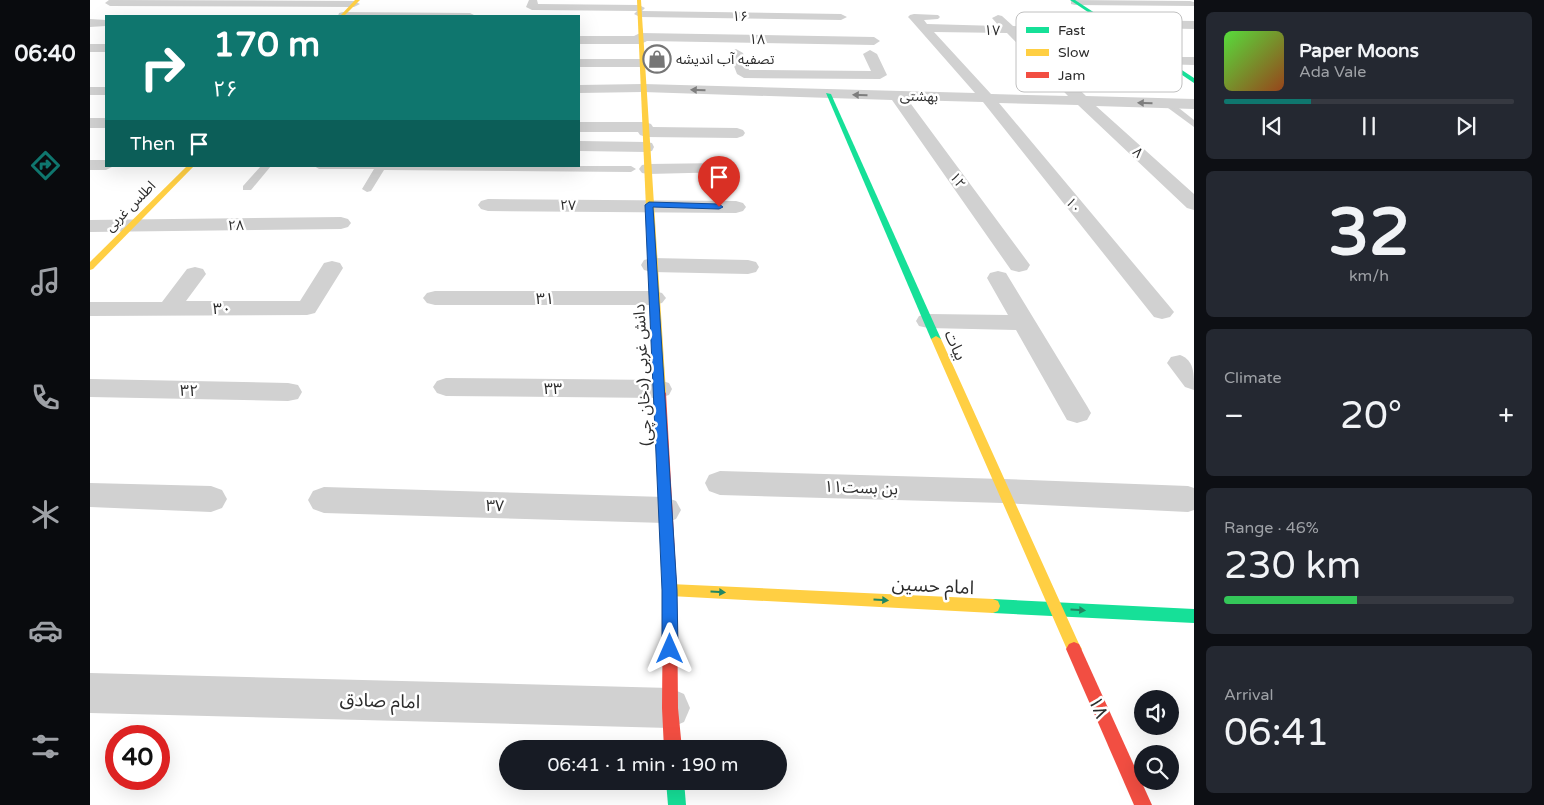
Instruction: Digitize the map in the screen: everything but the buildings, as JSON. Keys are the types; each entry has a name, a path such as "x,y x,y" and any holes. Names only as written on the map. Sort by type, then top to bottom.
{"street":[{"path":"103,7 356,2 368,0"},
{"path":"1073,1 1125,1 1189,6"},
{"path":"1073,1 1090,12"},
{"path":"1125,1 1142,12"},
{"path":"343,15 356,2"},
{"path":"588,21 592,4"},
{"name":"۱۶","path":"531,9 592,4 641,5 693,15 841,17"},
{"name":"دانش غربی (دخان چی)","path":"641,5 646,135 639,169 649,205 670,590 670,708 672,740"},
{"path":"924,28 914,17 934,17"},
{"name":"۸","path":"998,18 1016,36"},
{"path":"90,23 105,23"},
{"name":"۱۷","path":"924,28 1016,30"},
{"name":"۱۰","path":"924,28 987,98 1162,312"},
{"path":"580,40 641,38"},
{"name":"۱۸","path":"641,38 872,47 880,75 794,75"},
{"path":"90,48 105,48"},
{"path":"736,53 744,74 794,75"},
{"path":"787,60 803,93"},
{"path":"580,63 642,63"},
{"path":"1182,73 1193,80"},
{"name":"بهشتی","path":"580,89 643,88 1194,104"},
{"name":"۸","path":"1073,92 1194,204"},
{"name":"بیات","path":"828,94 1055,609"},
{"name":"۱۲","path":"897,96 1019,265"},
{"path":"90,123 105,123"},
{"path":"580,126 646,135"},
{"path":"580,146 646,135 737,133"},
{"path":"90,164 105,165"},
{"name":"اطلس غربی","path":"90,267 190,167"},
{"path":"639,169 724,168"},
{"name":"۲۷","path":"488,205 736,207"},
{"name":"۲۸","path":"90,226 340,223"},
{"path":"652,265 748,267"},
{"name":"۳۰","path":"90,310 307,308 332,268"},
{"path":"168,309 195,274"},
{"path":"998,278 1076,413"},
{"name":"۳۱","path":"435,298 654,298"},
{"path":"928,321 1024,323"},
{"name":"۳۳","path":"446,387 659,388"},
{"name":"۳۲","path":"90,388 288,392"},
{"name":"بن بست۱۱","path":"720,483 1004,491 1188,499"},
{"path":"90,495 210,499"},
{"name":"۳۷","path":"324,500 666,510"},
{"name":"امام حسین","path":"670,590 1194,616"},
{"name":"۱۸","path":"1055,609 1144,805"},
{"name":"امام صادق","path":"90,693 670,708"},
{"path":"676,790 677,805"}],"lane":[{"path":"1167,103 1194,124"},
{"path":"247,188 265,167"},
{"path":"367,189 380,167"},
{"path":"467,167 639,169"}],"traffic: fast":[{"path":"1072,0 1090,12"},
{"path":"1182,73 1194,81"},
{"path":"828,94 936,339"},
{"path":"993,606 1194,616"},
{"path":"676,790 677,805"}],"traffic: slow":[{"path":"343,15 358,0"},
{"path":"639,0 660,393"},
{"path":"90,267 190,167"},
{"path":"936,339 1074,649"},
{"path":"670,590 993,606"}],"traffic: jam":[{"path":"660,393 670,590 670,708 672,740"},
{"path":"1074,649 1143,805"}],"place":[{"name":"تصفیه آب اندیشه","path":"657,59"}],"route":[{"path":"670,649 670,590 649,205 719,207"}]}
